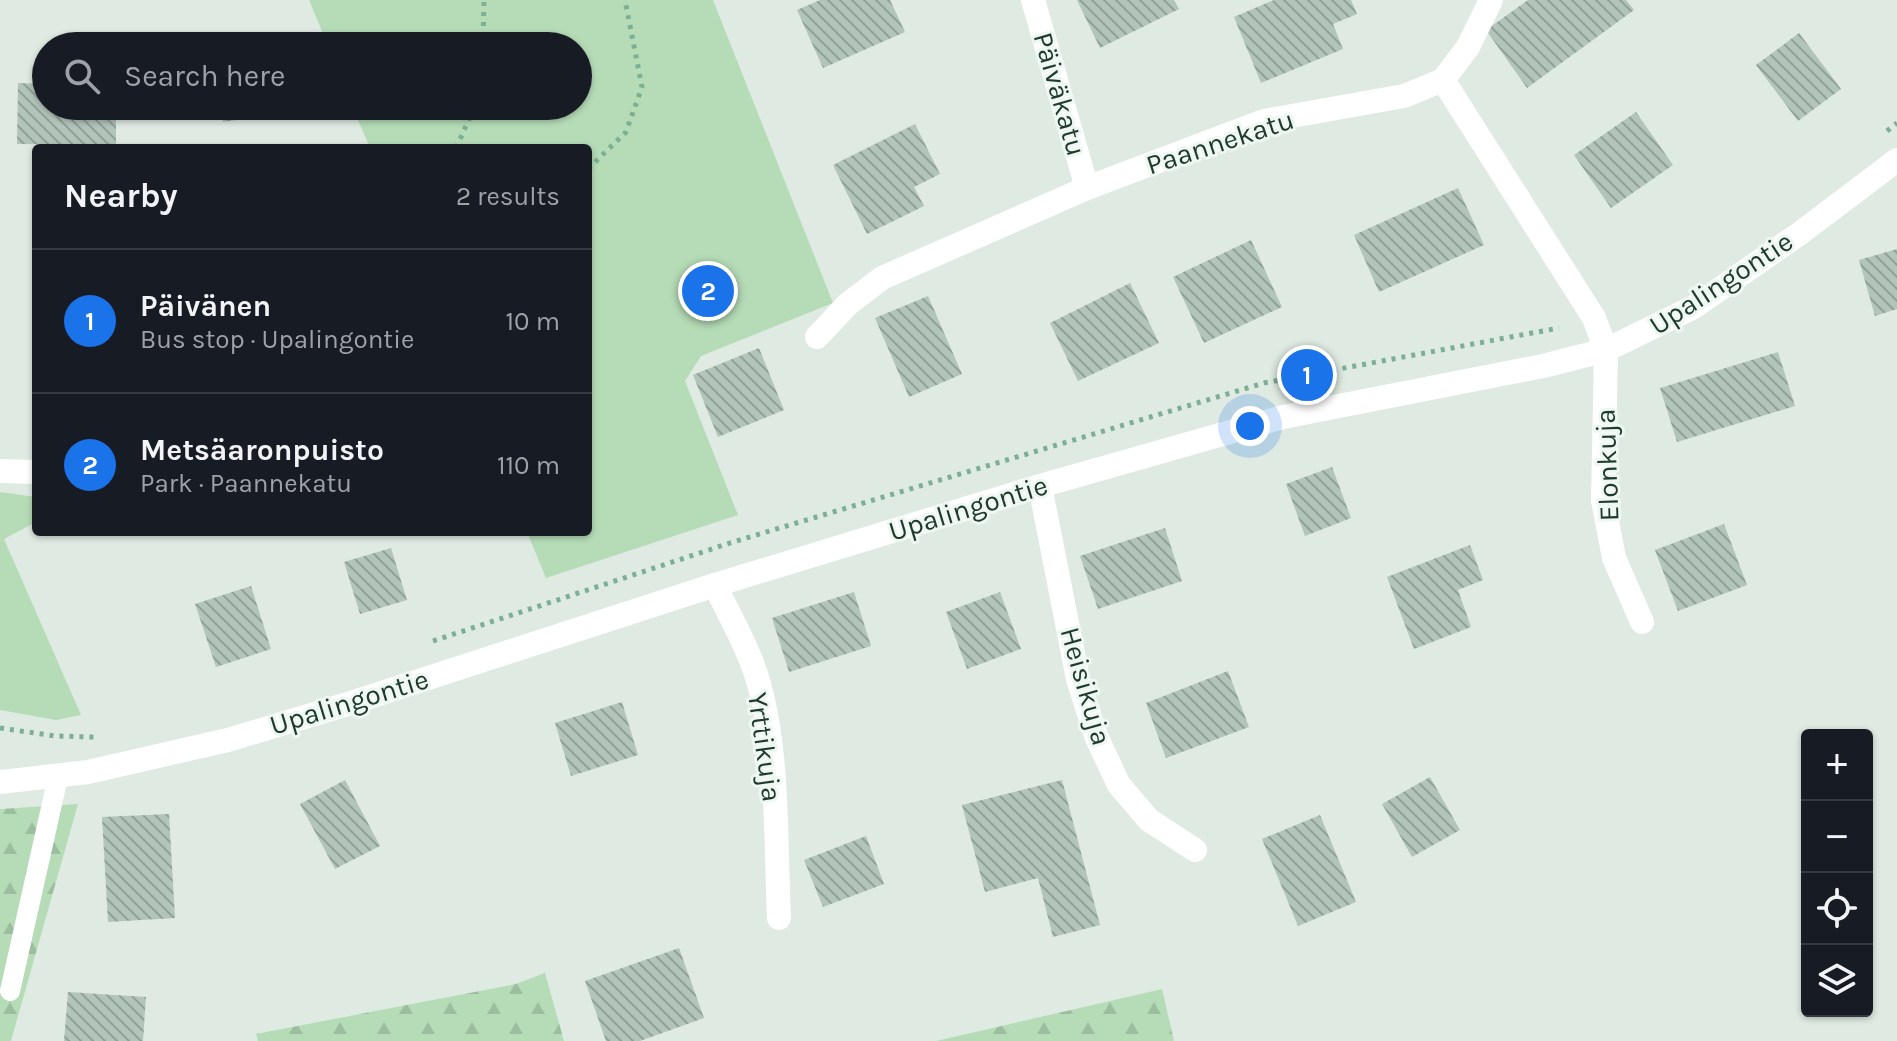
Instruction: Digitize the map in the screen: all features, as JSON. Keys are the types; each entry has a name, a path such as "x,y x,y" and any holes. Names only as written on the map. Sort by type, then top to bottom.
{"street":[{"name":"Päiväkatu","path":"1033,0 1087,188"},
{"path":"1491,0 1468,47 1443,80 1594,318 1606,350"},
{"name":"Paannekatu","path":"817,337 848,304 882,278 1087,188 1264,121 1404,96 1443,80"},
{"name":"Upalingontie","path":"0,782 58,777 228,740 715,585 1040,486 1283,417 1543,366 1606,350 1694,307 1799,234 1897,160"},
{"name":"Elonkuja","path":"1606,350 1603,500 1614,558 1642,622"},
{"path":"0,471 32,472"},
{"name":"Heisikuja","path":"1040,486 1078,679 1096,736 1119,785 1149,820 1195,850"},
{"name":"Yrttikuja","path":"715,585 752,664 766,716 773,774 779,918"}],"lane":[{"path":"10,991 58,777"}],"path":[{"path":"483,32 484,0"},
{"path":"592,165 626,132 642,87 625,0"},
{"path":"458,144 469,120"}],"green space":[{"path":"309,0 713,0 833,303 701,356 685,381 738,515 546,578 529,536 592,536 592,144 368,144 358,120 592,120 592,32 322,32"},
{"path":"0,492 32,496 32,524 4,539 81,715 56,720 0,710"},
{"path":"78,804 11,1041 0,1041 0,809"},
{"path":"545,973 564,1041 258,1041 256,1034 516,984"},
{"path":"1162,989 1174,1041 936,1041"}],"building":[{"path":"820,0 890,0 905,32 823,68 797,10"},
{"path":"1077,0 1174,0 1179,9 1100,48"},
{"path":"1274,0 1351,0 1357,14 1333,24 1343,49 1261,83 1234,17"},
{"path":"1528,0 1626,0 1634,10 1527,88 1486,30"},
{"path":"1799,33 1841,89 1798,121 1756,65"},
{"path":"18,83 32,84 32,120 116,120 116,144 17,144"},
{"path":"1636,112 1673,165 1611,208 1574,155"},
{"path":"915,124 940,174 914,187 924,206 867,234 833,165"},
{"path":"1458,188 1484,245 1379,292 1354,235"},
{"path":"1251,240 1282,307 1204,343 1173,277"},
{"path":"1897,249 1897,309 1875,316 1859,260"},
{"path":"1130,283 1159,343 1078,381 1050,323"},
{"path":"928,296 962,374 909,397 875,318"},
{"path":"759,348 784,410 718,437 693,375"},
{"path":"1778,352 1795,406 1677,442 1660,388"},
{"path":"1332,467 1351,518 1305,536 1286,484"},
{"path":"1724,524 1747,585 1678,611 1655,550"},
{"path":"1165,528 1182,581 1098,609 1080,556"},
{"path":"1470,545 1483,580 1458,590 1471,627 1414,649 1387,577"},
{"path":"391,548 407,600 360,614 344,562"},
{"path":"251,586 271,649 216,667 195,604"},
{"path":"854,592 871,646 789,672 772,618"},
{"path":"1000,592 1021,649 967,669 946,612"},
{"path":"1228,671 1249,727 1166,758 1146,703"},
{"path":"622,702 638,755 571,776 555,723"},
{"path":"1430,777 1460,830 1412,857 1382,804"},
{"path":"345,780 380,846 335,869 300,804"},
{"path":"1062,780 1100,925 1053,937 1038,878 985,892 962,805"},
{"path":"169,814 175,918 108,922 102,817"},
{"path":"1320,815 1356,902 1298,926 1262,839"},
{"path":"866,836 884,884 823,907 804,860"},
{"path":"679,948 704,1018 640,1041 606,1041 585,981"},
{"path":"68,992 146,997 143,1041 64,1041"}],"place":[{"name":"Metsäaronpuisto","path":"708,291"},
{"name":"Päivänen","path":"1307,375"}]}
